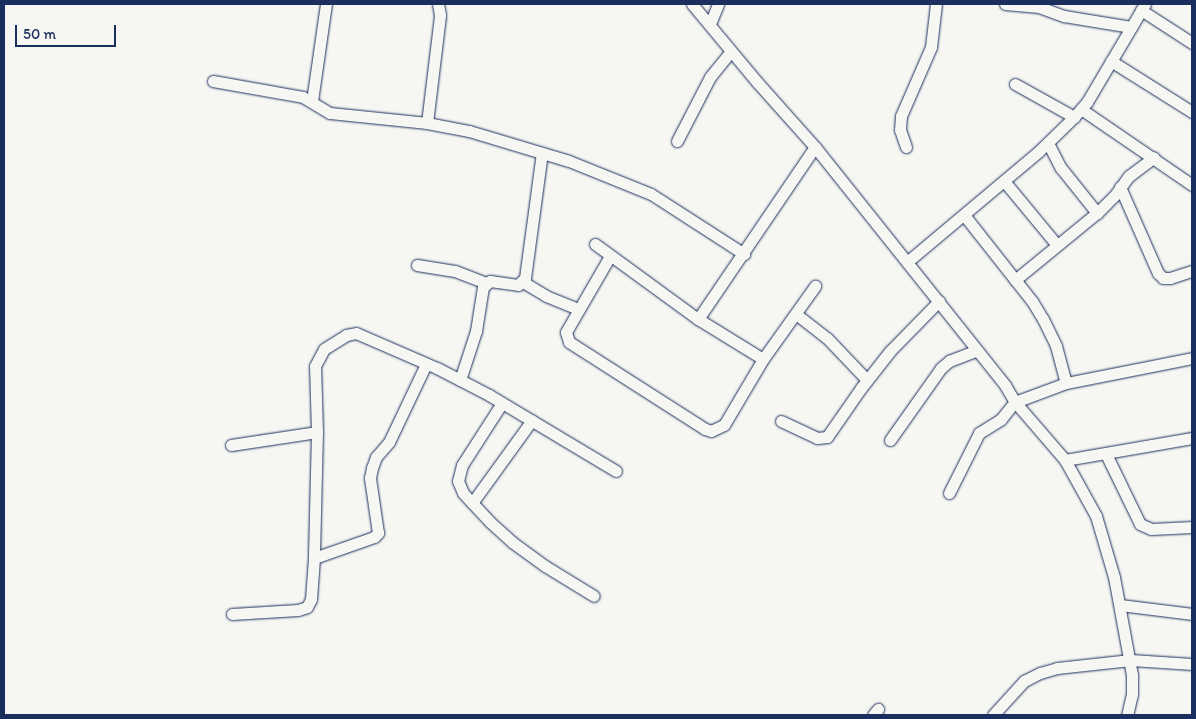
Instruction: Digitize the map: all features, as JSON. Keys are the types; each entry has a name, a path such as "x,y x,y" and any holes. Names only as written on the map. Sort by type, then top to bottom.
{"street":[{"path":"312,101 322,4"},
{"path":"427,123 440,15 438,4"},
{"path":"692,4 815,147 939,301 1016,402 1065,460 1096,516 1114,577 1131,660 1132,694 1127,715"},
{"path":"710,24 718,4"},
{"path":"906,147 900,130 901,116 931,47 936,4"},
{"path":"1005,4 1039,7 1064,16 1131,27"},
{"path":"907,262 1048,143 1078,113 1143,7 1192,43"},
{"path":"677,141 710,77 732,51"},
{"path":"1111,61 1192,112"},
{"path":"213,81 303,97 330,112 427,123 469,131 542,153 614,177 651,194 744,254"},
{"path":"1015,84 1078,113 1154,157 1192,185"},
{"path":"1048,143 1062,168 1097,213"},
{"path":"698,319 815,147"},
{"path":"417,266 455,271 486,283 495,281 513,286 523,282 526,273 542,153"},
{"path":"1015,280 1097,213 1115,195 1129,176 1154,157"},
{"path":"1004,181 1057,246"},
{"path":"1120,187 1158,273 1163,278 1170,278 1192,271"},
{"path":"964,215 1032,301 1056,346 1066,383"},
{"path":"595,244 698,319 763,359"},
{"path":"610,256 566,332 569,342 711,431 724,425 763,359 815,286"},
{"path":"523,282 546,296 579,309"},
{"path":"460,380 476,331 482,287 486,283"},
{"path":"781,421 817,438 822,439 830,434 867,380 890,351 939,301"},
{"path":"796,314 828,338 867,380"},
{"path":"232,614 298,610 307,607 311,599 314,558 317,432 315,366 324,349 346,335 356,334 460,380 532,420 616,471"},
{"path":"890,440 941,368 949,361 977,350"},
{"path":"949,493 979,433 1001,419 1016,402 1066,383 1192,358"},
{"path":"314,558 374,537 378,533 370,478 372,468 376,457 389,442 426,364"},
{"path":"502,403 459,473 458,481 463,492 512,542 545,566 594,596"},
{"path":"472,503 532,420"},
{"path":"231,445 317,432"},
{"path":"1065,460 1192,438"},
{"path":"1106,454 1140,524 1151,529 1192,527"},
{"path":"1120,605 1192,614"},
{"path":"993,715 1024,681 1040,673 1057,668 1131,660 1192,664"}]}
